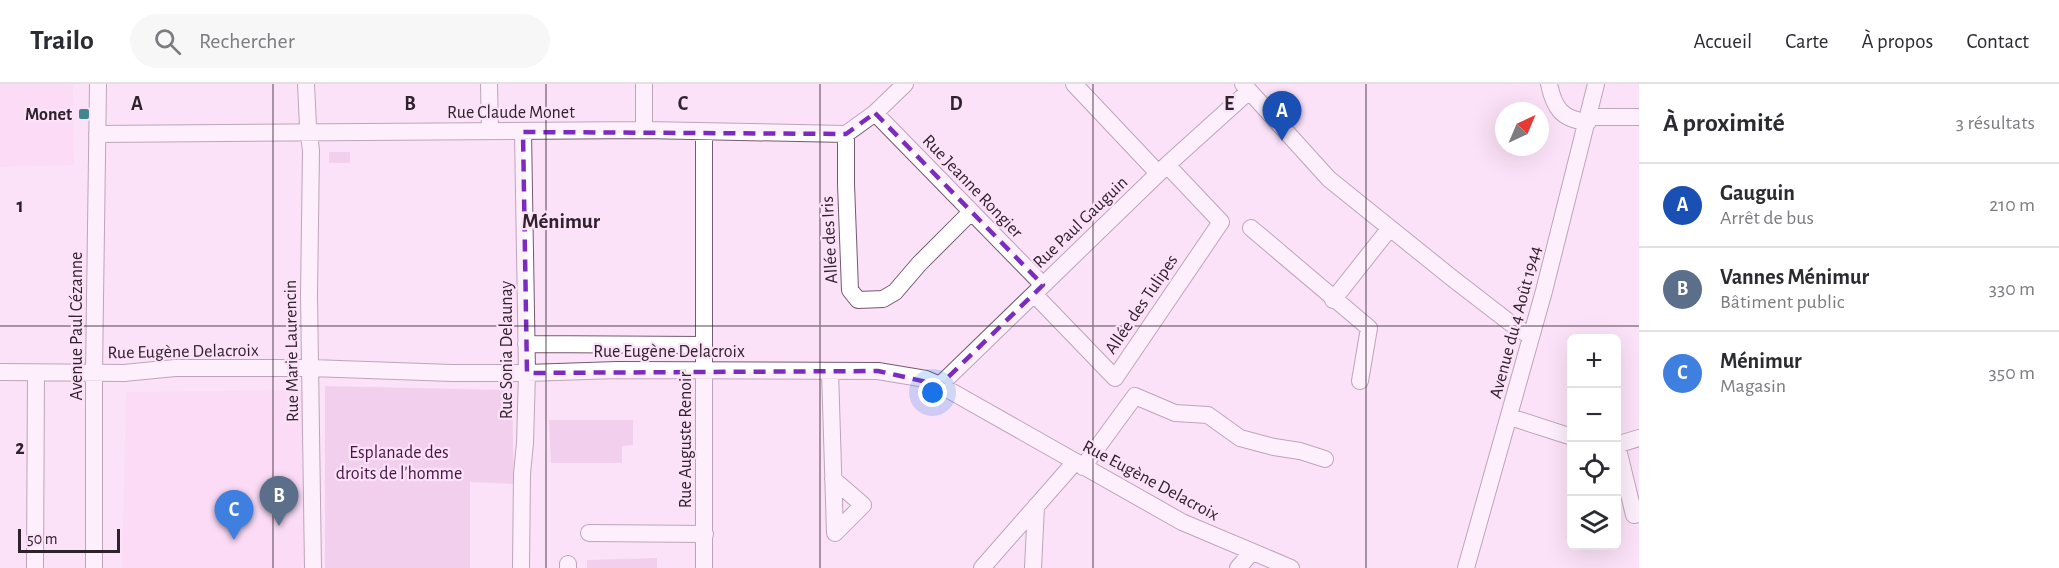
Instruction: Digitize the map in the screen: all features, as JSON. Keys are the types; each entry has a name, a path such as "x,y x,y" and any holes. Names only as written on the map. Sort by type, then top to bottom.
{"street":[{"name":"Avenue Paul Cézanne","path":"94,568 98,84"},
{"name":"Rue Marie Laurencin","path":"306,84 311,151 313,568"},
{"path":"489,84 490,131"},
{"path":"644,84 644,130"},
{"path":"846,134 875,113 906,84"},
{"path":"1074,84 1163,169"},
{"path":"1549,84 1555,104 1568,118 1639,117"},
{"name":"Avenue du 4 Août 1944","path":"1467,568 1544,291 1596,84"},
{"path":"1246,87 1329,179 1509,322 1530,336"},
{"name":"Rue Paul Gauguin","path":"940,385 1246,87"},
{"name":"Rue Jeanne Rongier","path":"875,113 971,212 1039,290"},
{"name":"Rue Claude Monet","path":"97,134 644,130 846,134"},
{"name":"Rue Sonia Delaunay","path":"521,568 522,474 527,373 524,132"},
{"name":"Rue Auguste Renoir","path":"704,132 704,568"},
{"name":"Allée des Iris","path":"846,134 850,290 858,300 883,299 895,292 919,264 971,212"},
{"name":"Allée des Tulipes","path":"1039,290 1115,378 1221,222 1163,169"},
{"path":"1251,228 1333,300 1369,328 1360,381"},
{"path":"1333,300 1390,228"},
{"path":"526,344 705,345"},
{"name":"Rue Eugène Delacroix","path":"0,372 124,373 175,368 311,368 452,373 617,370 878,371 926,379 940,385 1182,522 1291,568"},
{"path":"830,371 833,479"},
{"path":"35,568 36,373"},
{"path":"982,568 1036,506 1079,464 1135,396 1175,413 1208,415 1240,438 1325,459"},
{"path":"1510,417 1567,434"},
{"path":"1621,444 1639,438"},
{"path":"1621,461 1634,515 1639,514"},
{"path":"1033,568 1036,506"},
{"path":"589,533 705,534"},
{"path":"1238,568 1252,552"}],"highlighted area":[{"path":"875,113 1043,285 940,385 878,371 527,373 523,132 846,134"}],"shaded area":[{"path":"0,84 73,84 74,165 0,167"},
{"path":"303,390 302,466 308,568 122,568 126,392"}],"green space":[{"path":"329,152 350,152 350,163 329,163"},
{"name":"Esplanade des droits de l'homme","path":"325,386 512,390 514,484 470,482 470,568 325,568"},
{"path":"549,420 633,420 633,445 622,446 622,463 551,463"},
{"path":"657,558 657,568 587,568 587,560"}],"place":[{"name":"Monet","path":"84,114"},
{"name":"Gauguin","path":"1282,141"},
{"name":"Vannes Ménimur","path":"279,526"},
{"name":"Ménimur","path":"234,540"}],"district":[{"name":"Ménimur","path":"561,221"}]}
